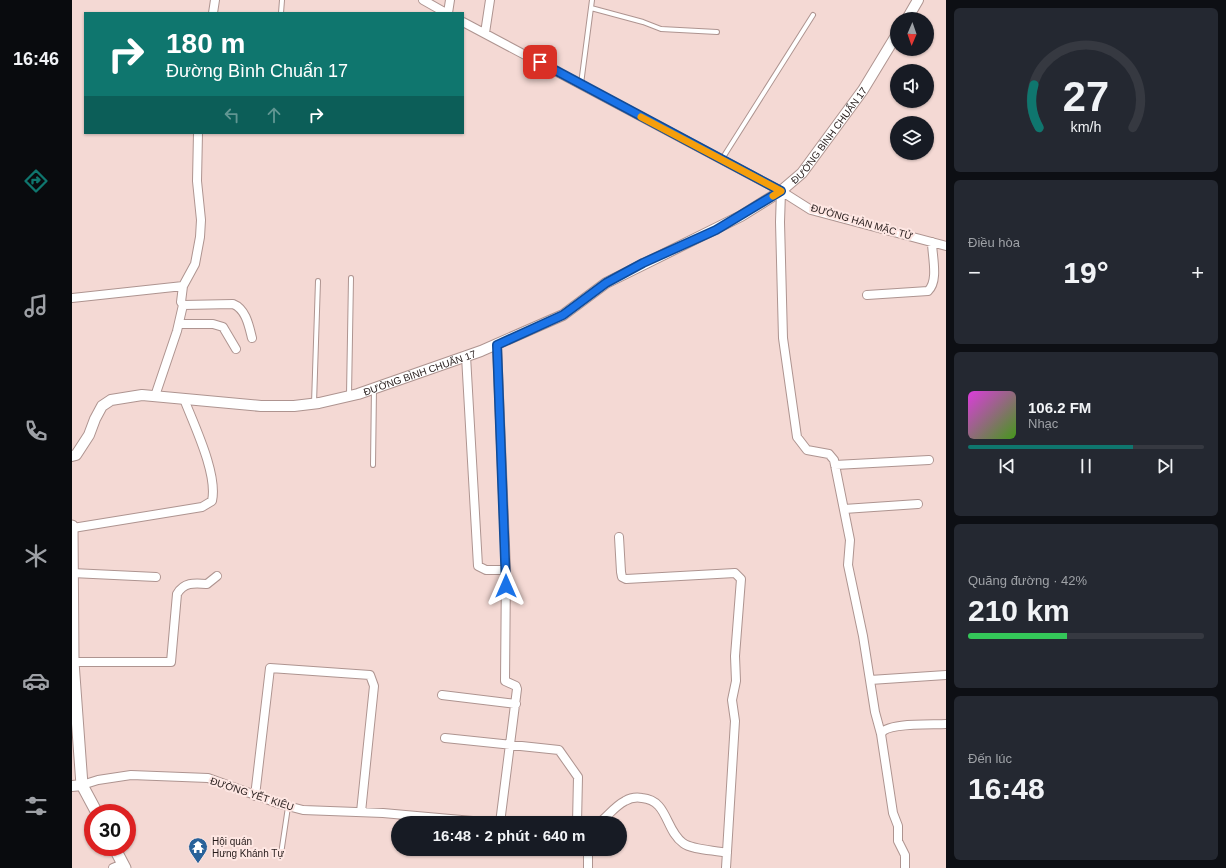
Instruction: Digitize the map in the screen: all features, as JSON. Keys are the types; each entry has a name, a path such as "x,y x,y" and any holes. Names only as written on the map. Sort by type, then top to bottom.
{"main road":[{"path":"72,527 73,662 77,786 90,804"},
{"path":"117,856 120,867"}],"street":[{"path":"213,12 215,0"},
{"path":"423,0 445,12"},
{"path":"447,12 450,0"},
{"path":"484,33 490,0"},
{"path":"911,12 918,0"},
{"name":"ĐƯỜNG HÀN MẶC TỬ","path":"464,23 781,191 811,210 946,246"},
{"name":"ĐƯỜNG BÌNH CHUẨN 17","path":"72,456 76,455 89,435 102,406 111,400 127,396 155,396 281,407 314,404 349,396 374,388 497,345 563,315 606,283 650,260 716,230 781,191 802,174 862,90 890,45"},
{"path":"155,396 179,324 183,305 181,302 183,286 195,264 200,237 201,220 197,182 198,134"},
{"path":"781,191 780,222 783,338 798,437 807,450 829,454 834,460 850,540 848,565 862,631 875,712 881,734 893,813 898,826 898,841 904,855 905,868"},
{"path":"867,295 928,291 933,284 934,278 932,242"},
{"path":"72,298 183,286"},
{"path":"183,305 232,304 238,306 244,314 252,338"},
{"path":"179,324 213,324 223,327 236,349"},
{"path":"497,345 506,570 505,681 516,686 516,704 501,816"},
{"path":"466,356 478,566 486,570 506,570"},
{"path":"72,527 202,507 212,501 214,490 209,466 184,399"},
{"path":"835,465 929,460"},
{"path":"844,509 918,504"},
{"path":"619,537 621,572 622,577 626,579 735,573 740,579 735,656 736,681 732,700 735,721 726,868"},
{"path":"72,574 156,577"},
{"path":"73,662 171,662 177,594 181,587 193,583 206,584 217,576"},
{"path":"256,796 270,668 370,674 374,686 361,812"},
{"path":"870,680 946,675"},
{"path":"442,695 516,704"},
{"path":"881,734 884,729 895,725 946,724"},
{"path":"445,738 559,750 578,777 577,816"},
{"name":"ĐƯỜNG YẾT KIÊU","path":"77,786 98,780 130,775 208,778 256,796 303,810 422,816"},
{"path":"607,816 625,800 636,797 655,800 660,805 676,837 684,844 691,847 711,849 727,854"},
{"path":"588,856 588,868"}],"lane":[{"path":"281,12 282,0"},
{"path":"581,84 592,0"},
{"path":"591,8 643,22 662,29 717,32"},
{"path":"722,160 813,15"},
{"path":"349,396 351,278"},
{"path":"314,404 318,281"},
{"path":"373,465 374,388"},
{"path":"281,854 288,806"}],"slow traffic":[{"path":"641,117 781,191 773,196"}],"place":[{"name":"Hội quán Hưng Khánh Tự","path":"198,864"}],"route":[{"path":"506,586 497,345 563,315 606,283 643,263 716,230 781,191 540,62"}]}
